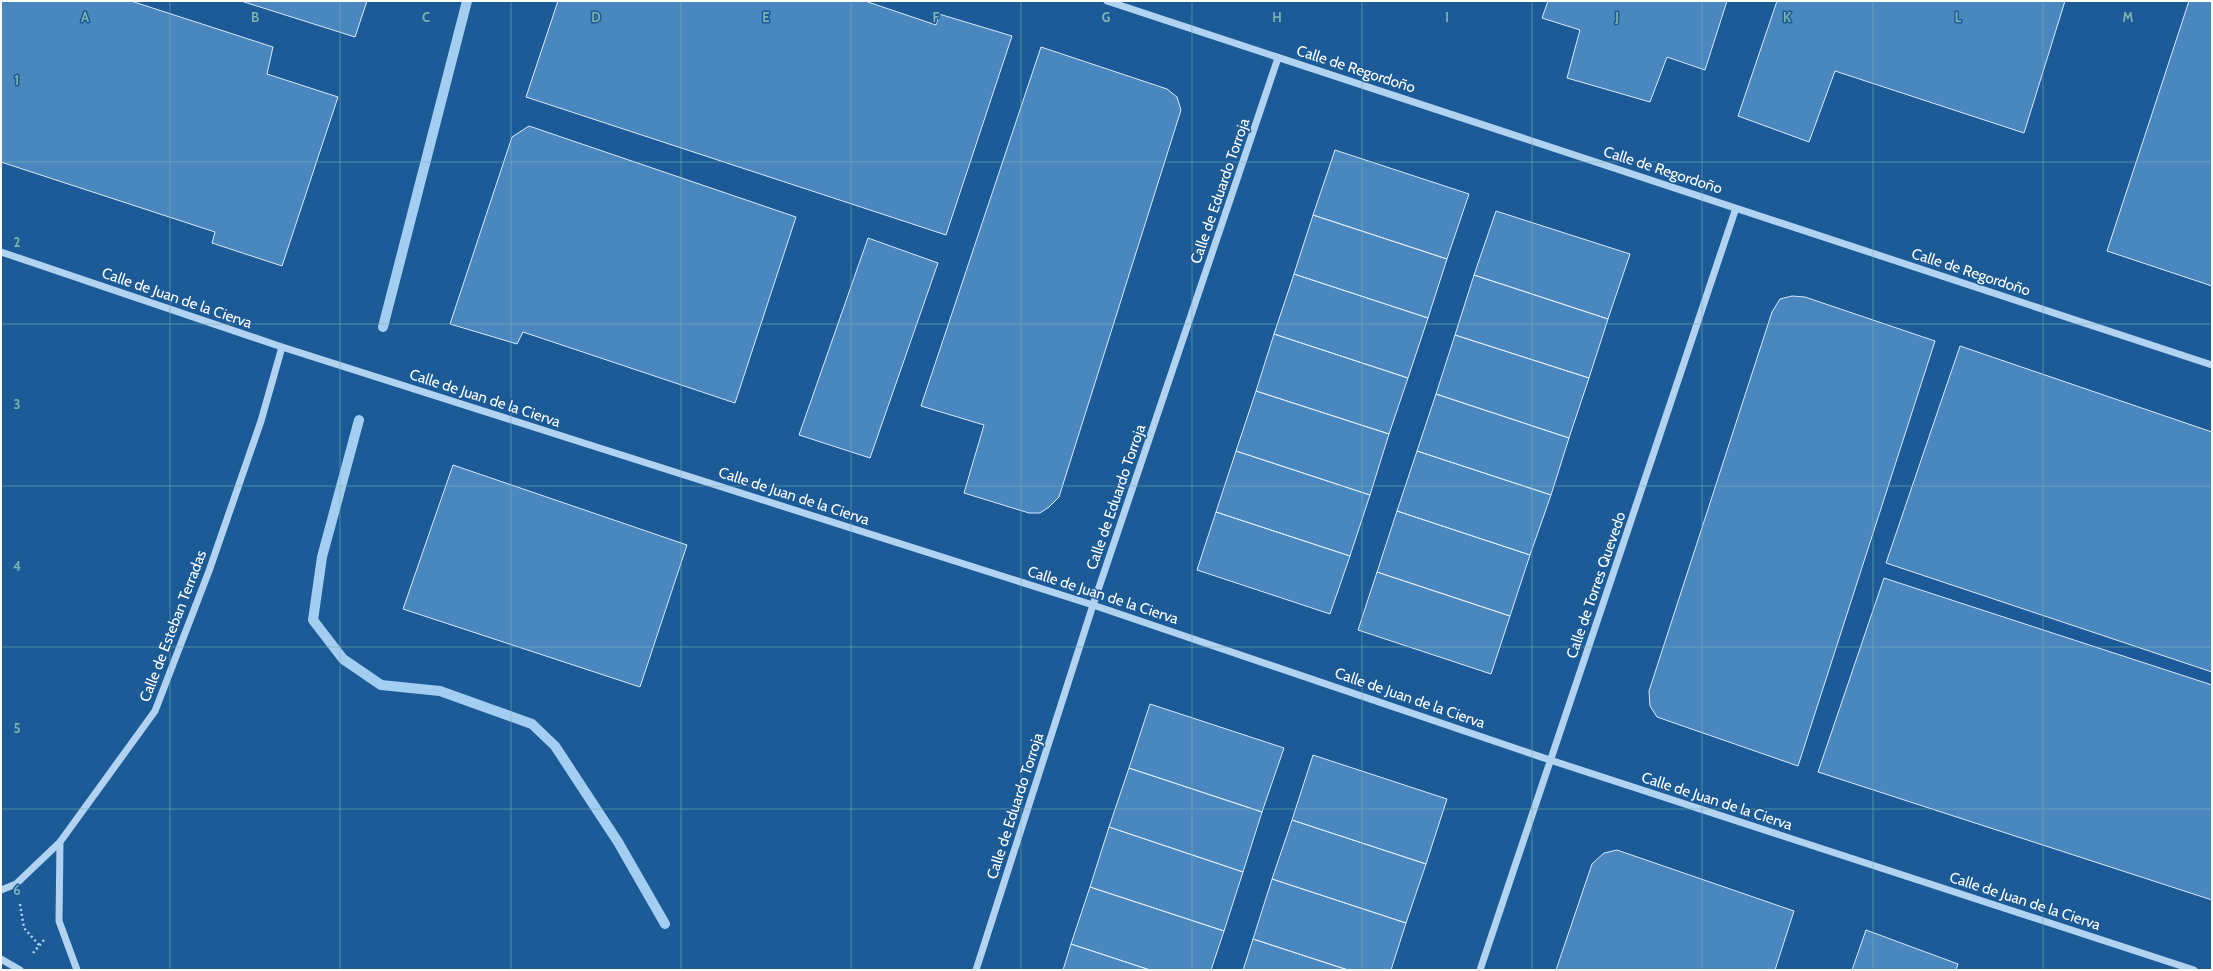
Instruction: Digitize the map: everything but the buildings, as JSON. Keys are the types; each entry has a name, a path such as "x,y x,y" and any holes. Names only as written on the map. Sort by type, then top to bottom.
{"street":[{"name":"Calle de Regordoño","path":"1107,1 2212,365"},
{"name":"Calle de Eduardo Torroja","path":"976,970 1093,604 1278,58"},
{"name":"Calle de Torres Quevedo","path":"1480,970 1736,208"},
{"name":"Calle de Juan de la Cierva","path":"1,252 282,347 1093,604 1550,760 2194,970"},
{"name":"Calle de Esteban Terradas","path":"1,890 16,884 60,842 155,711 209,572 261,421 282,347"},
{"path":"60,842 59,921 77,970"},
{"path":"1,959 20,970"}],"path":[{"path":"16,884 24,928 40,945"},
{"path":"20,970 59,921"}],"waterway":[{"path":"383,327 467,1"},
{"path":"359,420 322,557 313,620 343,659 381,685 440,691 532,724 555,746 618,842 665,924"}]}
